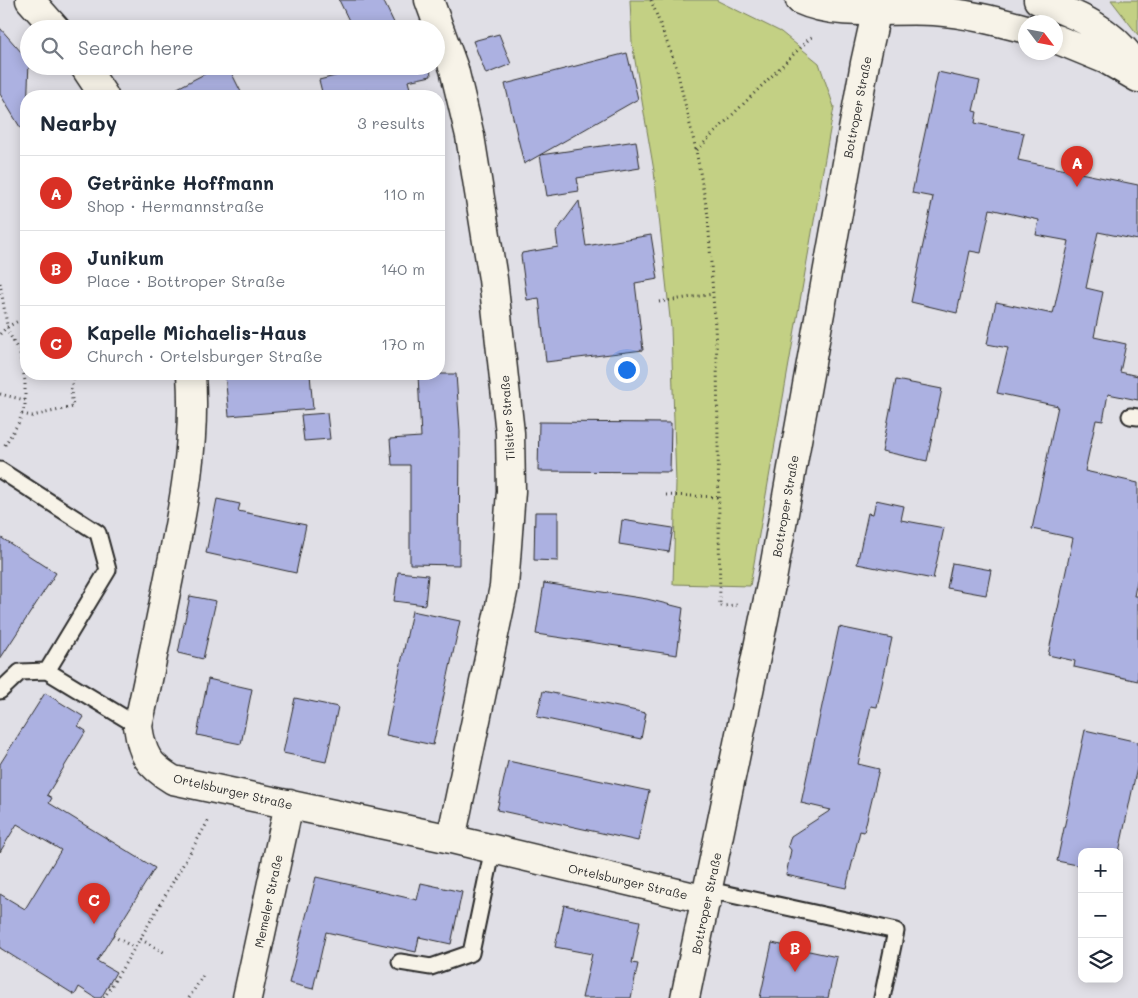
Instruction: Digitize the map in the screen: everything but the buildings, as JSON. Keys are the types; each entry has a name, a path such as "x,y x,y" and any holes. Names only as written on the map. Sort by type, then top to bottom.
{"street":[{"path":"30,0 48,20"},
{"name":"Tilsiter Straße","path":"429,0 436,20"},
{"path":"800,0 811,5 878,6 934,10 1018,26"},
{"path":"1038,0 1086,19 1126,50 1138,68"},
{"name":"Bottroper Straße","path":"685,998 708,895 767,603 865,63 878,6"},
{"path":"1063,42 1107,60 1138,78"},
{"name":"Tilsiter Straße","path":"445,44 454,69 470,136 493,279 510,433 511,491 504,587 451,838"},
{"path":"90,75 100,90"},
{"name":"Ortelsburger Straße","path":"191,380 193,401 191,452 184,504 138,726 141,748 154,768 173,780 451,838 708,895"},
{"name":"Memeler Straße","path":"247,998 289,804"}],"lane":[{"path":"0,470 98,533 108,570 47,671"},
{"path":"0,691 20,672 47,671 138,726"},
{"path":"400,962 431,967 471,953 493,848"},
{"path":"708,895 896,931 882,998"}],"path":[{"path":"651,0 676,66 696,150 708,216 717,359 720,606 767,603"},
{"path":"696,150 810,38 818,34"},
{"path":"0,283 7,327 20,354"},
{"path":"659,302 713,294"},
{"path":"0,334 7,327 20,320"},
{"path":"0,453 19,422 25,400 25,380"},
{"path":"21,414 32,416 73,407 71,392 73,380"},
{"path":"0,394 25,400"},
{"path":"666,495 719,497"},
{"path":"104,998 198,839"},
{"path":"113,936 135,948"},
{"path":"140,938 165,953"},
{"path":"189,998 204,974"}],"green space":[{"path":"630,0 716,0 781,32 819,63 834,107 750,586 673,584 676,483 671,327 654,171 632,43"},
{"path":"1111,0 1138,0 1138,35"}],"place":[{"name":"Getränke Hoffmann","path":"1077,187"},
{"name":"Kapelle Michaelis-Haus","path":"94,924"},
{"name":"Junikum","path":"795,972"}]}
